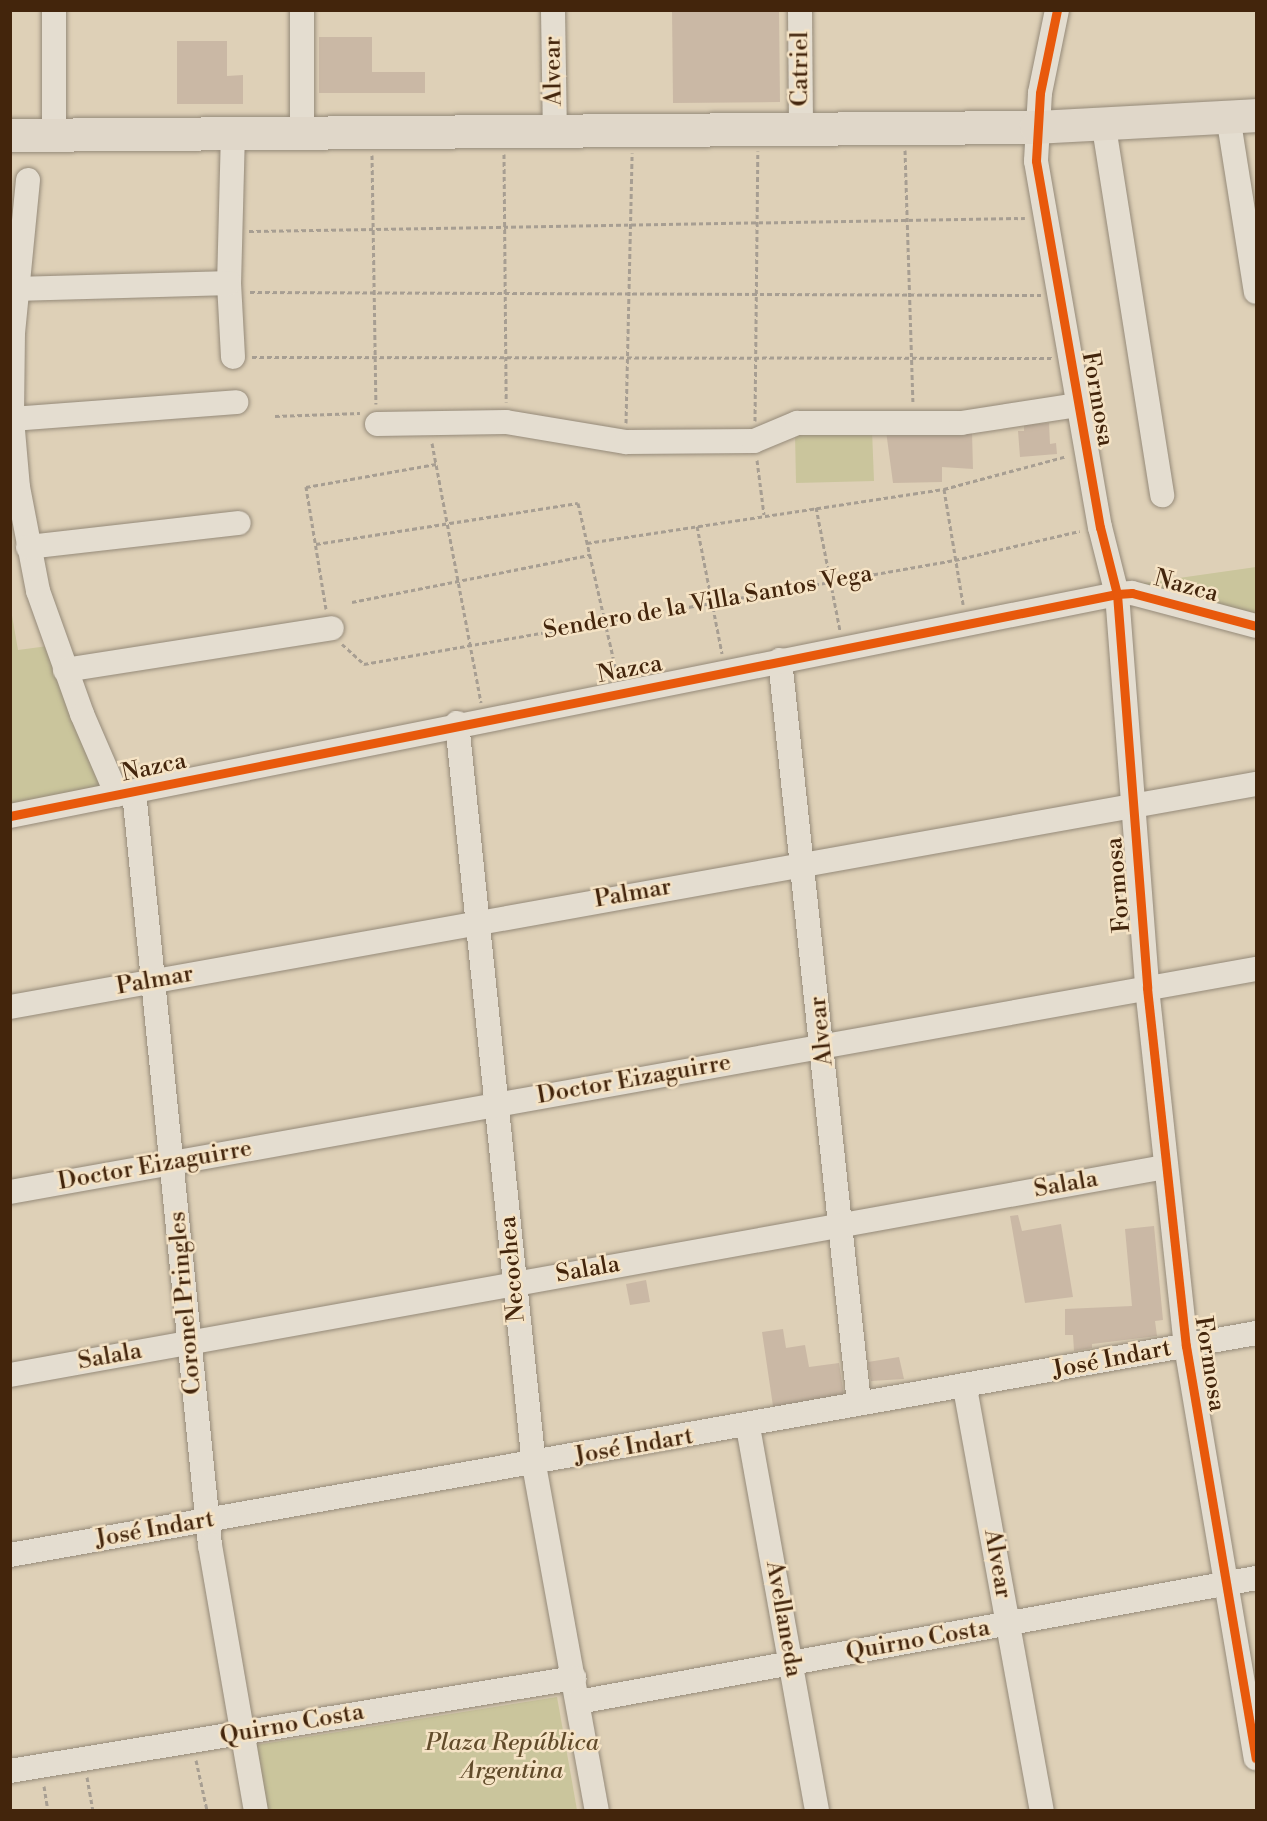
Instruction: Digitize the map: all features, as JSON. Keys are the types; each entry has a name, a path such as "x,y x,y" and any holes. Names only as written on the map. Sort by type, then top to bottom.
{"highway":[{"path":"10,135 233,132 504,134 758,128 1036,127 1104,121 1242,116"}],"street":[{"path":"54,10 54,134"},
{"path":"302,10 302,133"},
{"name":"Alvear","path":"553,10 555,131"},
{"name":"Catriel","path":"800,10 801,128"},
{"name":"Formosa","path":"1057,10 1036,127 1045,218 1100,527 1117,594 1131,808 1147,988 1186,1346 1257,1758"},
{"path":"1242,116 1257,292"},
{"path":"1104,121 1162,495"},
{"path":"233,132 229,287 233,357"},
{"name":"Coronel Pringles","path":"28,180 17,289 12,419 28,547 65,670 126,794 156,981 208,1521 256,1810"},
{"path":"17,289 229,287"},
{"path":"12,419 236,402"},
{"path":"376,418 429,424 506,422 626,442 754,441 797,423 961,423 1077,405"},
{"path":"28,547 239,523"},
{"name":"Nazca","path":"10,816 126,794 457,723 1117,594 1132,593 1257,626"},
{"path":"65,670 332,628"},
{"name":"Alvear","path":"780,660 805,864 859,1403"},
{"name":"Necochea","path":"457,723 499,1105 513,1283 534,1465 597,1810"},
{"name":"Palmar","path":"10,1006 1257,784"},
{"name":"Doctor Eizaguirre","path":"10,1192 1257,969"},
{"name":"Salala","path":"10,1375 1165,1167"},
{"name":"José Indart","path":"10,1555 748,1427 859,1403 965,1388 1257,1333"},
{"name":"Alvear","path":"965,1388 1042,1810"},
{"name":"Avellaneda","path":"748,1427 817,1810"},
{"name":"Quirno Costa","path":"578,1702 1257,1578"},
{"name":"Quirno Costa","path":"10,1771 243,1734 574,1677"}],"path":[{"path":"905,127 910,358 914,423"},
{"path":"758,128 760,223 754,441 764,515"},
{"path":"626,442 633,130"},
{"path":"275,416 376,418 371,133"},
{"path":"504,134 506,422"},
{"path":"231,232 1045,218"},
{"path":"229,287 374,293 1058,295"},
{"path":"233,357 1069,358"},
{"path":"429,424 484,718"},
{"path":"587,543 944,489 1086,451"},
{"path":"332,628 306,487 436,464"},
{"path":"944,489 966,624"},
{"path":"316,544 448,526 578,503 621,692"},
{"path":"816,507 843,648"},
{"path":"697,525 726,671"},
{"path":"352,602 590,555"},
{"path":"192,1742 207,1810"},
{"path":"42,1766 48,1810"},
{"path":"86,1773 93,1810"}],"green space":[{"path":"872,430 874,481 796,483 795,433"},
{"path":"1256,567 1256,616 1137,584"},
{"path":"10,604 18,650 48,646 107,790 11,809"},
{"name":"Plaza República Argentina","path":"557,1697 577,1810 263,1810 250,1746"}],"building":[{"path":"672,10 779,10 780,102 673,103"},
{"path":"319,37 372,37 372,72 425,72 425,93 319,93"},
{"path":"177,41 227,41 227,76 243,75 243,104 177,104"},
{"path":"1049,423 1050,444 1056,443 1057,454 1020,457 1018,431 1024,431 1024,425"},
{"path":"886,431 972,432 973,469 942,467 942,482 893,483"},
{"path":"1018,1215 1022,1231 1061,1224 1073,1297 1025,1303 1010,1216"},
{"path":"1154,1226 1163,1320 1155,1321 1157,1336 1092,1344 1092,1348 1074,1351 1073,1335 1065,1335 1065,1309 1132,1306 1125,1229"},
{"path":"646,1280 650,1302 630,1305 626,1284"},
{"path":"783,1329 786,1348 805,1345 809,1367 839,1363 844,1396 774,1413 762,1332"},
{"path":"899,1357 904,1379 871,1381 868,1362"}],"cycle path":[{"path":"1057,10 1040,93 1036,161 1100,527 1117,594 1147,988 1186,1346 1256,1758"},
{"path":"10,816 1117,594 1132,593 1256,626"}]}
